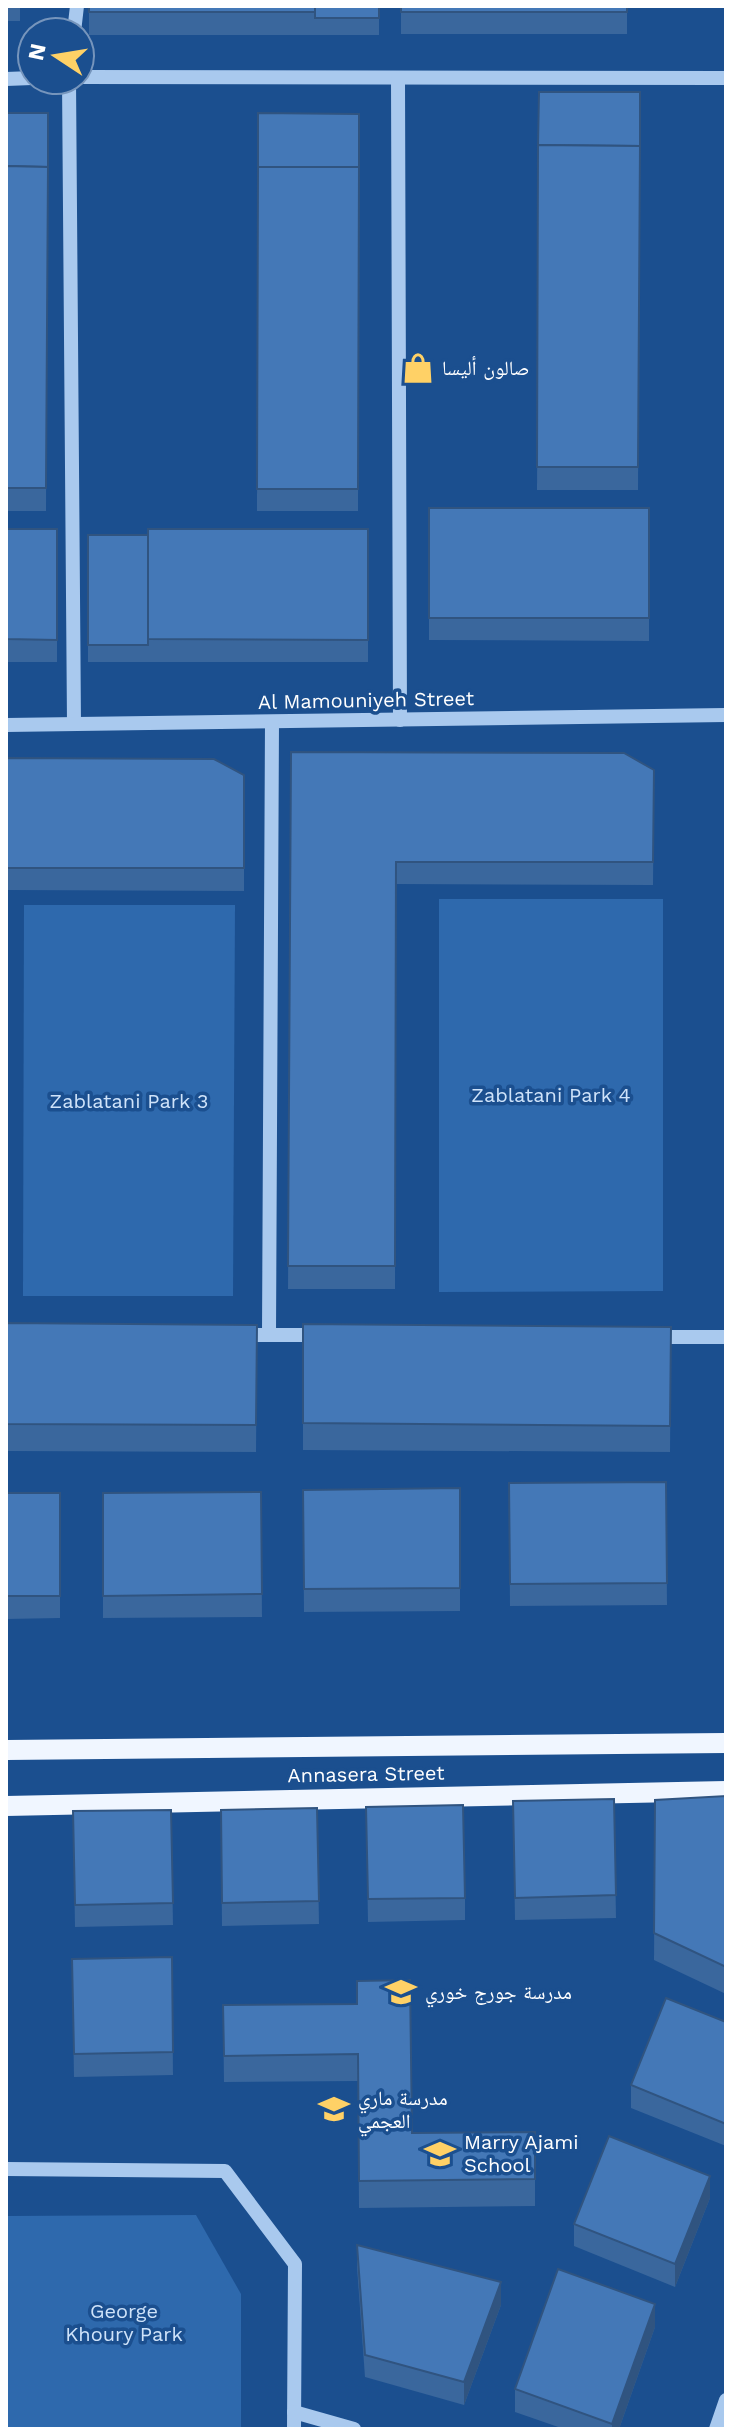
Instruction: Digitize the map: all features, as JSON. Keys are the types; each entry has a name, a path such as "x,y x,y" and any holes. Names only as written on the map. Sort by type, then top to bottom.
{"main road":[{"name":"Annasera Street","path":"6,1750 726,1743"},
{"name":"Annasera Street","path":"6,1806 726,1791"}],"street":[{"path":"96,77 726,78"},
{"path":"398,79 400,720"},
{"path":"69,96 74,724"},
{"name":"Al Mamouniyeh Street","path":"6,725 726,715"},
{"path":"269,1335 272,722"},
{"path":"223,1335 332,1336"},
{"path":"631,1337 726,1337"},
{"path":"6,2169 225,2171 295,2264 294,2429"},
{"path":"716,2429 726,2400"},
{"path":"294,2412 354,2429"}],"green space":[{"name":"Zablatani Park 4","path":"439,899 663,899 663,1291 439,1292"},
{"name":"Zablatani Park 3","path":"24,905 235,905 233,1296 23,1296"},
{"name":"George Khoury Park","path":"196,2215 241,2294 241,2429 6,2429 6,2216"}],"building":[{"path":"89,6 315,6 315,12 89,12"},
{"path":"315,6 379,6 379,18 315,18"},
{"path":"401,6 627,6 627,12 401,12"},
{"path":"539,92 640,92 640,146 538,145"},
{"path":"6,113 48,113 48,167 6,166"},
{"path":"258,113 359,114 359,167 258,167"},
{"path":"538,145 640,146 638,467 537,467"},
{"path":"6,166 48,167 46,488 6,488"},
{"path":"258,167 359,167 358,489 257,489"},
{"path":"429,508 649,508 649,618 429,618"},
{"path":"6,529 57,529 57,640 6,639"},
{"path":"148,529 368,529 368,640 148,639"},
{"path":"88,535 148,535 148,645 88,645"},
{"path":"291,752 624,753 654,770 653,862 396,862 395,1266 288,1266"},
{"path":"6,758 214,759 244,775 244,868 6,868"},
{"path":"6,1323 257,1325 256,1425 6,1424"},
{"path":"303,1324 671,1327 670,1426 303,1423"},
{"path":"666,1482 667,1583 510,1584 509,1483"},
{"path":"460,1488 460,1588 304,1589 303,1490"},
{"path":"261,1492 262,1594 103,1596 103,1493"},
{"path":"6,1493 60,1493 60,1596 6,1596"},
{"path":"726,1796 726,1967 654,1933 655,1800"},
{"path":"614,1799 616,1895 515,1898 513,1801"},
{"path":"463,1805 465,1898 368,1899 366,1807"},
{"path":"317,1808 319,1901 222,1903 221,1810"},
{"path":"171,1810 173,1903 75,1905 73,1811"},
{"path":"172,1957 173,2052 74,2054 72,1959"},
{"path":"410,1980 412,2133 535,2132 535,2179 359,2181 358,2054 224,2056 223,2005 357,2004 357,1981"},
{"path":"666,1998 726,2022 726,2124 631,2085"},
{"path":"609,2136 710,2176 675,2264 574,2224"},
{"path":"357,2245 501,2282 464,2382 365,2355"},
{"path":"558,2269 655,2304 612,2424 515,2389"}],"place":[{"name":"صالون أليسا","path":"418,368"},
{"name":"مدرسة جورج خوري","path":"401,1992"},
{"name":"مدرسة ماري العجمي","path":"334,2109"},
{"name":"Marry Ajami School","path":"440,2154"}]}
